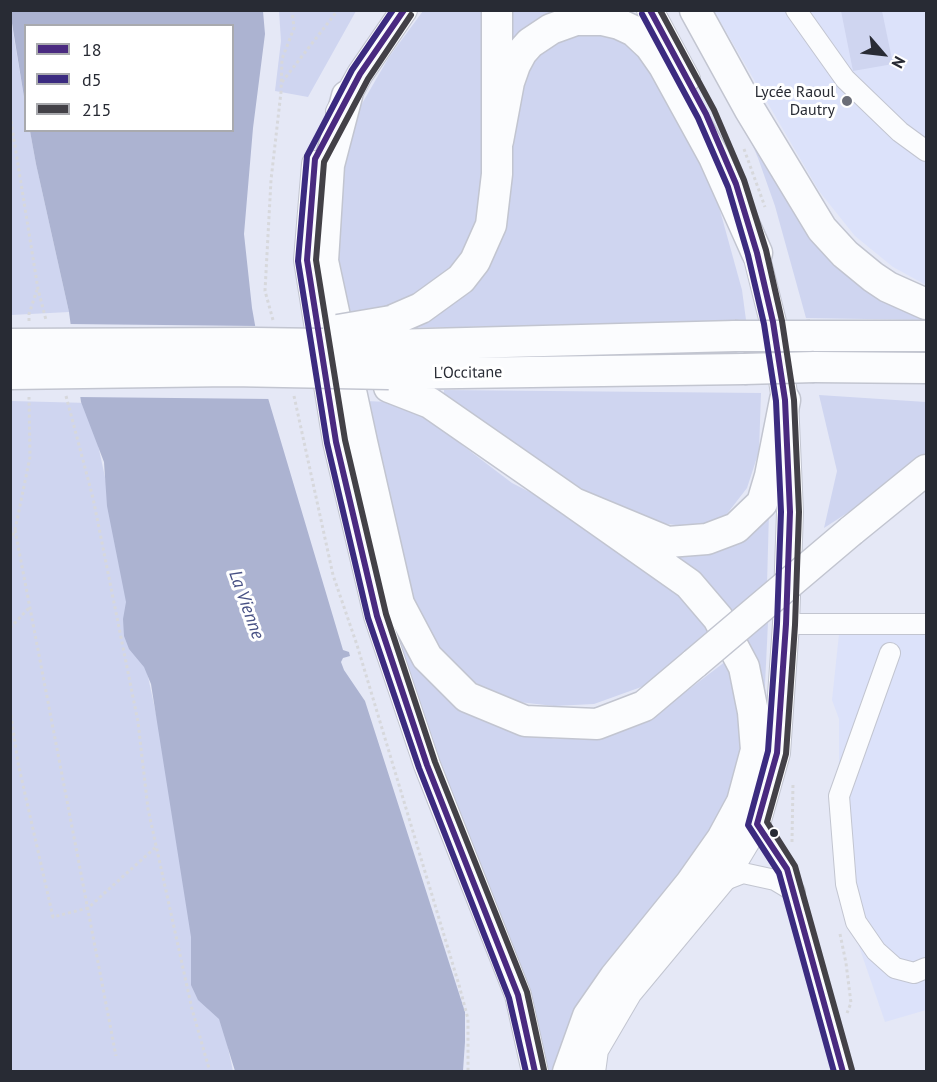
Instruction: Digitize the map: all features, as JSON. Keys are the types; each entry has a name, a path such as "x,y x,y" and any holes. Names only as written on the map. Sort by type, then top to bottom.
{"highway":[{"path":"20,335 255,343 391,333 461,279 475,261 494,214 498,141 497,10"},
{"path":"695,10 750,110 822,229 845,254 873,278 927,304"},
{"path":"498,141 509,82 515,65 530,43 551,28 576,20 602,20 619,24 634,31 650,46 664,66 714,158 757,253"},
{"path":"347,96 329,165 323,261 399,604 427,657 467,697 525,722 597,724 644,706 851,531 927,470"},
{"name":"L'Occitane","path":"391,333 927,336"},
{"name":"L'Occitane","path":"389,381 814,367 927,368"},
{"path":"20,382 231,370 389,381 430,403 689,584 717,618 744,667 753,712 756,750 742,802 722,839 691,883 615,976 588,1016 568,1071"},
{"path":"574,503 668,542 707,539 736,528 762,503 770,477 785,400"}],"main road":[{"path":"404,10 382,39 347,96 315,159 307,260 336,442 378,616 427,765 518,995 535,1071"},
{"path":"592,1071 595,1050 629,992 720,882 757,824 777,753 786,624 790,512 785,400 773,322 757,253 736,184 706,114 650,10"}],"street":[{"path":"796,10 846,80 900,132 927,151"},
{"path":"786,624 927,624"},
{"path":"890,654 839,796 846,884 856,922 876,951 895,968 914,973 927,969"},
{"path":"757,824 787,868 843,1071"},
{"path":"720,882 743,873 775,880 795,892"}],"path":[{"path":"281,92 282,59 294,28 292,10"},
{"path":"282,82 338,10"},
{"path":"10,115 38,289 46,322"},
{"path":"20,335 38,289"},
{"path":"10,541 15,530 30,457 20,382"},
{"path":"64,388 96,509 138,722 148,809 192,1009 210,1071"},
{"path":"15,530 116,1056"},
{"path":"10,628 29,608"},
{"path":"10,709 18,763 53,917 88,908 157,846"},
{"path":"833,1033 843,1024 850,1003 839,927 840,915 851,904"}],"shaded area":[{"path":"279,11 356,11 308,97 275,91 281,41"},
{"path":"423,11 489,11 480,220 456,266 399,308 344,316 338,278 333,197 356,114 389,57"},
{"path":"503,11 557,11 534,21 513,45"},
{"name":"Lycée Raoul Dautry","path":"714,11 926,11 926,285 893,267 855,236 819,191"},
{"path":"841,11 882,11 893,64 853,71"},
{"path":"10,14 24,97 24,132 30,132 69,312 11,315"},
{"path":"611,29 657,69 716,196 742,290 746,320 399,328 501,235 509,207 513,95 544,41"},
{"path":"735,104 801,210 926,312 926,320 806,318 775,206"},
{"path":"444,390 761,393 759,451 747,488 723,519 690,527 646,521 591,495 463,410 444,396"},
{"path":"819,395 926,402 926,462 824,528 837,471"},
{"path":"11,401 89,403 233,1071 11,1072"},
{"path":"366,401 389,402 424,416 512,483 553,504 683,592 716,630 644,686 594,704 554,706 519,702 479,685 454,666 430,640 404,597"},
{"path":"769,512 767,585 732,616 662,553"},
{"path":"384,606 495,722 555,739 607,731 652,713 688,690 730,658 741,707 743,751 733,794 559,1071 540,1071"},
{"path":"768,622 764,706 742,643"},
{"path":"839,634 926,635 926,1010 885,1022 839,888 839,719 832,700"}],"water":[{"name":"La Vienne","path":"10,11 263,11 265,34 253,128 244,234 252,308 268,398 343,650 349,652 350,656 343,658 341,662 365,701 465,1012 463,1071 235,1071 219,1019 198,1000 191,985 191,937 151,684 144,667 129,649 124,636 123,619 126,602 107,506 104,462 81,402 69,312 30,132 234,132 234,24 24,24 24,97"}],"pier":[{"path":"68,324 258,326 272,399 78,397"}],"transit line":[{"name":"d5","path":"393,10 352,70 307,156 298,261 327,443 368,618 419,768 509,998 526,1072"},
{"name":"18","path":"404,10 360,74 315,159 307,260 336,442 377,616 427,765 518,995 535,1072"},
{"name":"18","path":"650,10 706,114 736,184 757,253 773,322 785,400 790,512 786,624 777,753 757,824 787,869 843,1072"},
{"name":"215","path":"660,10 714,110 744,180 766,250 782,321 794,400 799,512 795,625 786,754 767,822 795,866 852,1070"},
{"name":"d5","path":"642,14 698,118 728,187 748,255 764,324 776,401 781,512 777,624 768,751 748,825 779,873 834,1072"},
{"name":"215","path":"411,15 368,79 324,162 316,260 345,440 386,614 435,762 527,992 544,1070"}],"place":[{"name":"Lycée Raoul Dautry","path":"847,101"}]}
